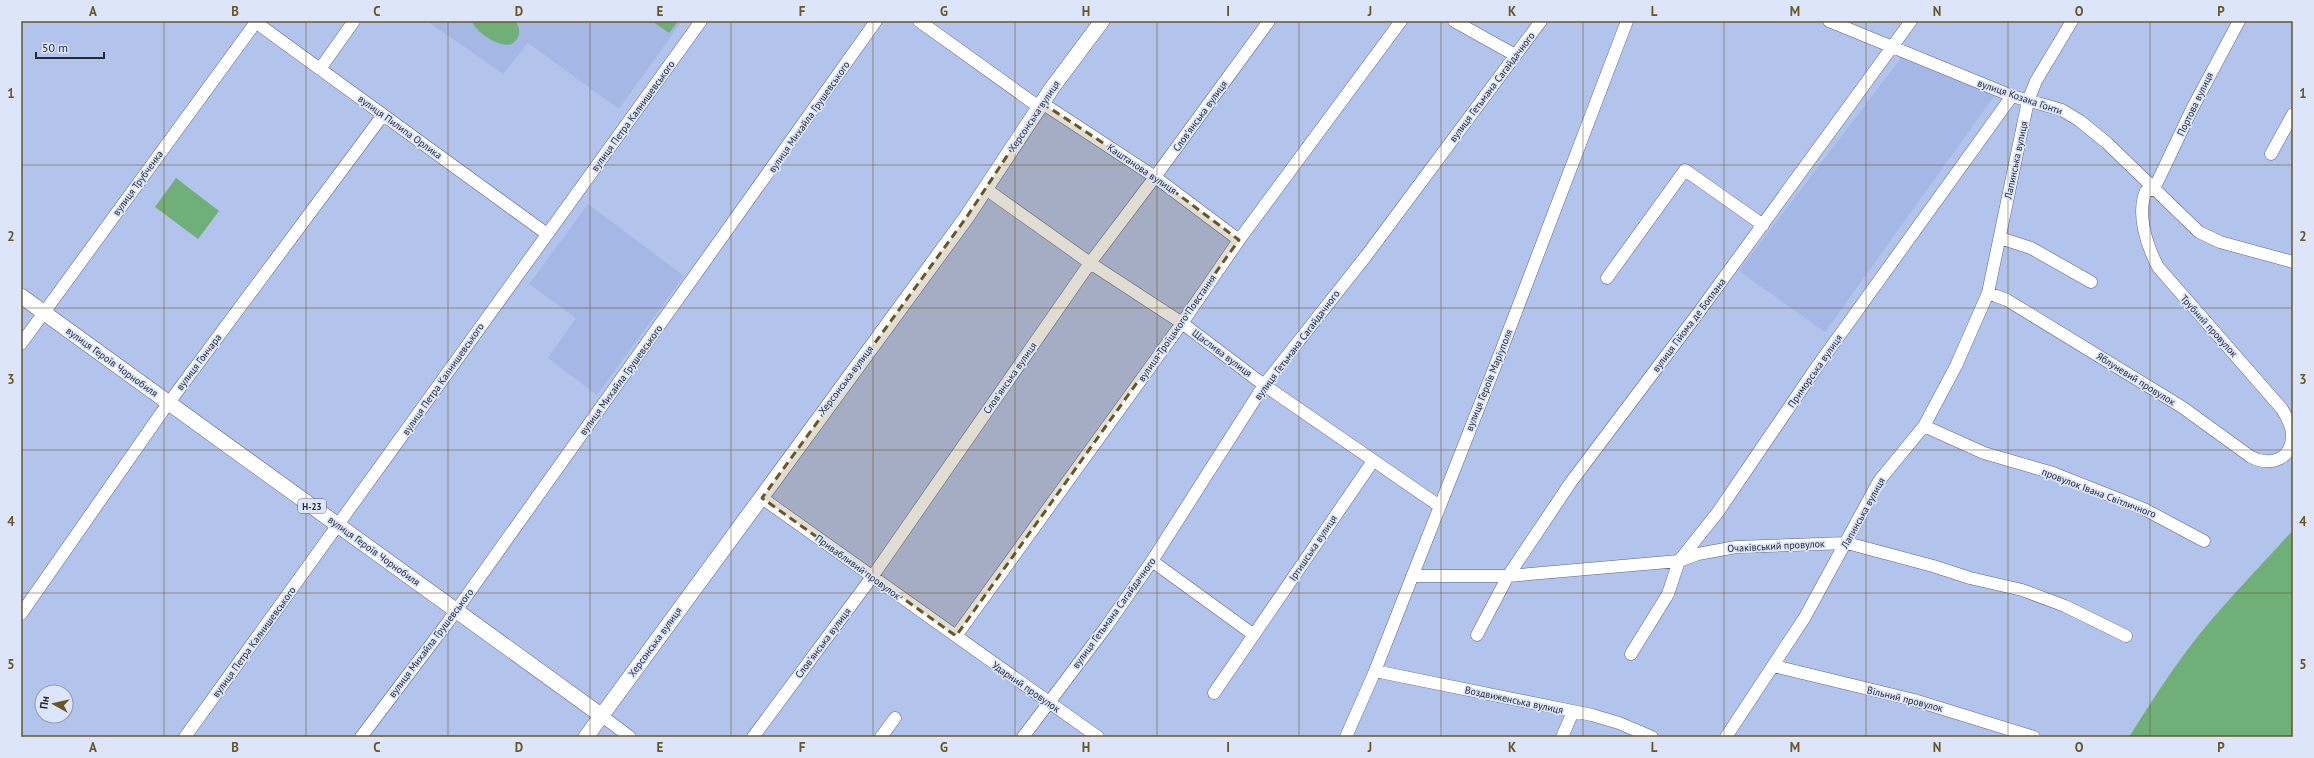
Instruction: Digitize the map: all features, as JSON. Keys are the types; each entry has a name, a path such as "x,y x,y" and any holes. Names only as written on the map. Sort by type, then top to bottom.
{"main road":[{"name":"Херсонська вулиця","path":"586,737 762,498 986,189 1040,105 1102,21"},
{"name":"вулиця Героїв Чорнобиля","path":"21,296 602,716"}],"street":[{"path":"320,69 354,21"},
{"name":"вулиця Петра Калнишевського","path":"185,737 339,526 701,21"},
{"name":"вулиця Михайла Грушевського","path":"361,737 456,610 876,21"},
{"name":"Каштанова вулиця","path":"919,21 1040,105 1156,177 1239,240"},
{"name":"Словʼянська вулиця","path":"753,737 872,577 1090,263 1156,177 1269,21"},
{"name":"вулиця Троїцького Повстання","path":"956,636 1182,323 1239,240 1401,21"},
{"path":"1454,21 1515,55"},
{"name":"вулиця Гетьмана Сагайдачного","path":"1023,737 1106,627 1152,561 1264,385 1366,256 1541,21"},
{"name":"вулиця Героїв Маріуполя","path":"1346,737 1374,671 1412,576 1438,505 1503,346 1627,21"},
{"name":"вулиця Козака Гонти","path":"1829,21 2012,96 2062,110 2080,121 2107,143 2199,232 2214,240 2293,262"},
{"name":"вулиця Гійома де Боплана","path":"1477,635 1508,576 1571,482 1763,225 1911,21"},
{"name":"Лапинська вулиця","path":"1726,737 1774,666 1847,543 1879,481 1924,426 1956,366 1988,293 2028,101 2036,81 2072,21"},
{"name":"Портова вулиця","path":"2154,189 2192,109 2238,21"},
{"name":"вулиця Пилипа Орлика","path":"255,22 547,234"},
{"name":"вулиця Трубченка","path":"21,344 255,22"},
{"name":"Приморська вулиця","path":"1631,654 1668,594 1679,561 1718,512 1816,368 2012,96"},
{"path":"2271,154 2293,114"},
{"name":"вулиця Гончара","path":"21,614 169,403 383,115"},
{"path":"1607,278 1685,170 1763,225"},
{"name":"Щаслива вулиця","path":"986,189 1090,263 1182,323 1264,385 1438,505"},
{"name":"Трубний провулок","path":"2154,189 2146,191 2142,201 2148,245 2151,254 2168,280 2282,409 2292,433 2286,454 2281,459"},
{"path":"2000,238 2031,248 2091,282"},
{"name":"Яблуневий провулок","path":"1988,293 2007,300 2182,407 2251,457 2261,462 2273,462 2281,459"},
{"name":"провулок Івана Світличного","path":"1924,426 1984,453 2053,473 2144,508 2204,540"},
{"name":"Іртишська вулиця","path":"1214,693 1373,461"},
{"name":"Привабливий провулок","path":"762,498 956,636"},
{"name":"Очаківський провулок","path":"1412,576 1508,576 1679,561 1698,554 1736,547 1847,543 1933,566 1970,578 2022,590 2065,606 2126,636"},
{"path":"1152,561 1254,635"},
{"name":"Ударний провулок","path":"956,636 1098,737"},
{"name":"Вільний провулок","path":"1774,666 1914,700 2034,737"},
{"name":"Воздвиженська вулиця","path":"1374,671 1573,712 1618,723 1652,737"},
{"path":"1562,737 1573,712"},
{"name":"вулиця Героїв Чорнобиля","path":"602,716 630,737"},
{"path":"881,737 895,718"}],"highlighted area":[{"path":"1042,103 1155,177 1239,240 956,636 762,498 966,218"}],"shaded area":[{"path":"431,21 682,21 619,109 528,43 503,74 430,23"},
{"path":"1901,58 1995,95 1825,332 1739,271"},
{"path":"588,204 684,276 597,395 548,358 576,318 529,284"}],"green space":[{"path":"472,21 515,21 519,27 519,33 517,39 512,44 501,44 483,35 474,26"},
{"path":"652,21 678,21 669,33"},
{"path":"176,178 219,211 198,239 155,207"},
{"path":"2293,530 2293,737 2129,737 2150,703 2200,633"}]}
